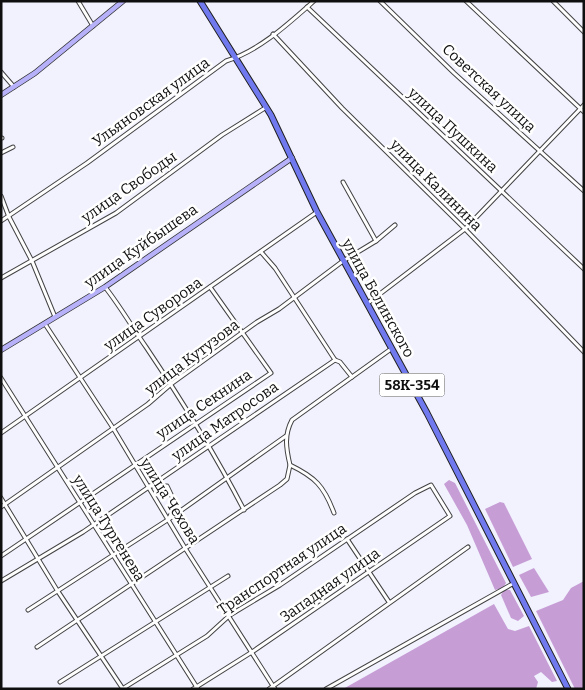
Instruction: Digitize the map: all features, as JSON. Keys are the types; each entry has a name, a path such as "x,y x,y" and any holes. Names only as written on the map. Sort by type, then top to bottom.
{"main road":[{"path":"1,95 14,87 123,1"},
{"name":"улица Белинского","path":"200,1 273,120 317,212 427,412 568,689"},
{"name":"улица Куйбышева","path":"1,350 105,287 292,158"}],"street":[{"path":"78,1 93,26"},
{"name":"Ульяновская улица","path":"1,221 150,117 188,87 226,61 236,58 273,34 314,1"},
{"name":"Советская улица","path":"380,1 584,191"},
{"path":"466,1 584,112"},
{"path":"553,1 584,32"},
{"name":"улица Пушкина","path":"307,7 584,269"},
{"name":"улица Калинина","path":"273,34 342,108 465,229 584,352"},
{"path":"1,72 14,87"},
{"path":"367,304 465,229 584,105"},
{"name":"улица Свободы","path":"1,278 116,213 222,135 265,108"},
{"path":"273,120 279,117"},
{"path":"1,153 12,147"},
{"path":"343,182 376,241"},
{"path":"1,196 9,217 32,261 55,318"},
{"name":"улица Суворова","path":"1,433 82,379 317,212"},
{"name":"улица Кутузова","path":"1,507 148,404 171,384 343,261 376,241 395,225"},
{"path":"261,252 276,268 336,360 340,362 352,377"},
{"path":"105,287 171,384 208,448 228,478 244,510"},
{"path":"210,287 244,333"},
{"name":"улица Чехова","path":"45,324 113,428 185,548 230,615 274,687"},
{"name":"улица Секнина","path":"1,556 271,373 244,333"},
{"path":"38,647 244,510 287,479 290,465 286,436 292,420 391,349"},
{"name":"улица Матросова","path":"1,581 93,525 336,360"},
{"name":"улица Тургенева","path":"1,378 80,502 111,555 175,655 198,687"},
{"path":"28,610 169,519 286,436"},
{"path":"290,465 309,474 321,486 334,513"},
{"name":"Транспортная улица","path":"122,689 207,636 230,615 280,585 415,492 431,485"},
{"name":"Западная улица","path":"193,689 252,652 450,516 431,485"},
{"path":"148,486 167,486 176,505 169,519"},
{"path":"1,498 122,689"},
{"path":"347,539 389,602"},
{"path":"269,689 468,547"},
{"path":"60,682 228,576"},
{"path":"326,689 514,583"}],"shaded area":[{"path":"449,480 455,483 506,583 503,588 495,590 467,525 444,484"},
{"path":"500,502 504,503 532,559 513,567 485,509"},
{"path":"534,568 549,592 531,597 519,575"},
{"path":"584,581 584,689 575,689 536,611 563,600 571,588"},
{"path":"504,590 510,590 524,616 518,621 511,618 501,595"},
{"path":"494,604 508,629 515,631 529,626 557,681 552,682 541,672 534,676 538,682 536,689 343,689"}]}
